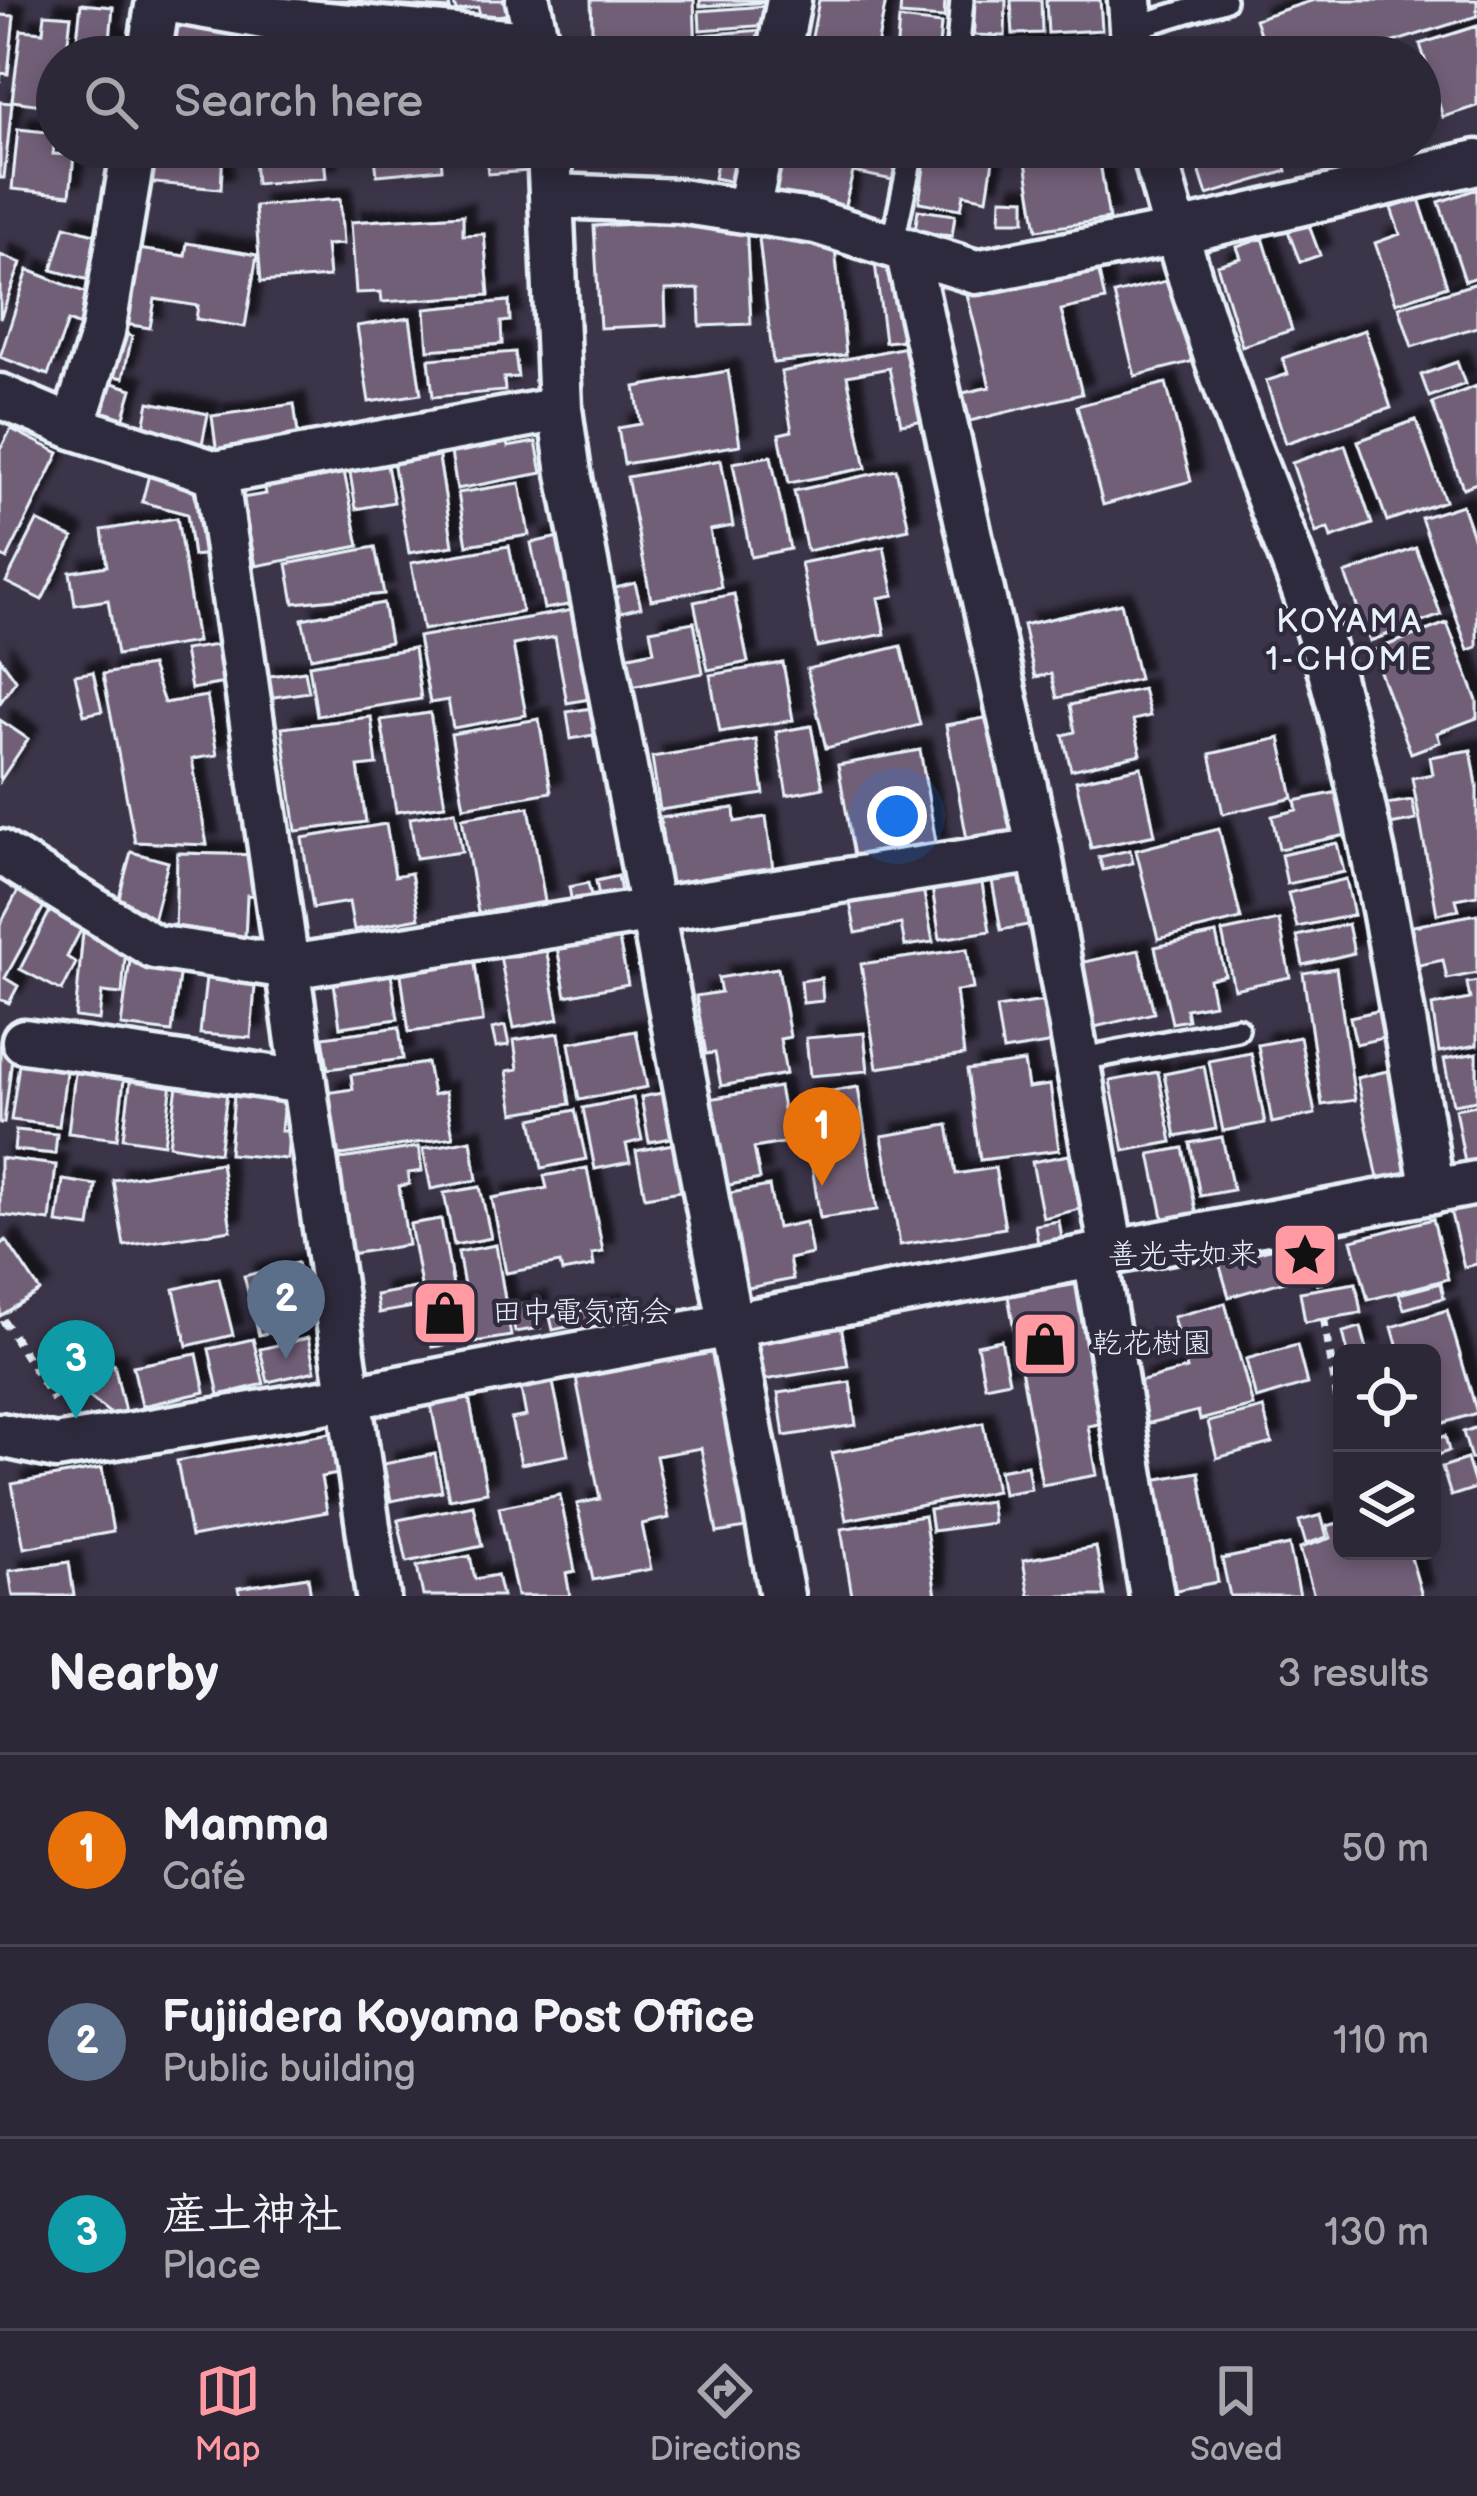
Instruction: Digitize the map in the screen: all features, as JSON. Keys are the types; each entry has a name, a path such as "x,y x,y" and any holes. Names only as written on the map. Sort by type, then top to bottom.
{"street":[{"path":"153,36 162,0 415,36"},
{"path":"528,0 536,36"},
{"path":"782,36 789,0"},
{"path":"554,196 679,201 816,222 976,272 1175,233 1477,162"},
{"path":"73,427 103,332 130,168"},
{"path":"551,168 560,409 651,912 735,1322 782,1596"},
{"path":"748,211 756,168"},
{"path":"1159,168 1175,233 1333,681 1391,942 1433,1192"},
{"path":"900,248 1039,850 1077,1060 1152,1596"},
{"path":"0,396 73,427 216,473 560,409"},
{"path":"216,473 378,1596"},
{"path":"0,852 154,947 289,967 1039,850"},
{"path":"24,1041 304,1082"},
{"path":"0,1435 56,1447 346,1398 1477,1183"}],"lane":[{"path":"959,36 962,0"},
{"path":"1132,28 1224,0"},
{"path":"900,248 910,168"},
{"path":"1077,1060 1237,1029"}],"path":[{"path":"1324,1319 1333,1373"},
{"path":"3,1320 62,1412"}],"building":[{"path":"315,0 448,0 450,9"},
{"path":"453,0 506,0 509,14 481,19 478,7 456,11"},
{"path":"591,0 694,0 695,36 592,36"},
{"path":"700,0 769,0 769,2 700,6"},
{"path":"819,0 886,0 879,36 812,36"},
{"path":"901,0 945,0 944,18 900,15"},
{"path":"974,0 1006,0 1005,36 974,35"},
{"path":"1011,0 1041,0 1042,33 1013,34"},
{"path":"1046,0 1100,0 1102,30 1048,33"},
{"path":"1314,0 1477,0 1477,16 1413,36 1261,36 1255,19"},
{"path":"81,4 113,7 110,36 77,36"},
{"path":"766,6 768,25 700,30 699,11"},
{"path":"45,14 71,16 69,36 36,36 36,104 12,101 21,30 43,32"},
{"path":"0,15 14,16 8,74 1,73 0,82"},
{"path":"899,19 941,24 940,36 898,36"},
{"path":"173,20 271,36 170,36"},
{"path":"1477,26 1477,106 1443,117 1441,111 1441,37"},
{"path":"762,30 763,36 701,36"},
{"path":"0,102 12,103 4,178 0,178"},
{"path":"18,129 36,131 36,168 73,168 70,195 12,189"},
{"path":"145,168 222,168 221,189 144,182"},
{"path":"255,168 325,168 326,178 256,184"},
{"path":"376,168 442,168 442,169 377,175"},
{"path":"487,168 529,168 529,171 488,174"},
{"path":"716,168 740,168 738,183 714,178"},
{"path":"766,168 896,168 893,180 853,172 842,217 759,199"},
{"path":"924,168 992,168 987,199 964,194 961,209 919,202"},
{"path":"1027,168 1101,168 1109,219 1037,230"},
{"path":"1199,168 1287,171 1207,195"},
{"path":"1477,189 1477,277 1465,281 1439,202"},
{"path":"1001,198 1025,199 1025,221 1000,221"},
{"path":"340,199 343,244 326,245 329,277 261,282 255,206"},
{"path":"1419,199 1447,286 1396,303 1375,243 1400,234 1391,208"},
{"path":"918,210 955,215 952,236 915,231"},
{"path":"463,215 463,235 484,234 489,295 382,302 381,292 356,293 351,222"},
{"path":"1305,215 1320,255 1300,262 1285,223"},
{"path":"746,219 751,324 700,326 699,289 665,290 666,325 600,328 594,226"},
{"path":"65,226 112,239 100,283 52,270"},
{"path":"758,229 835,249 846,355 773,363"},
{"path":"1263,238 1292,330 1242,346 1217,265 1241,258 1237,247"},
{"path":"187,243 257,255 245,327 196,319 198,306 155,299 150,328 119,323 131,248 185,256"},
{"path":"0,255 21,263 0,319"},
{"path":"1095,255 1105,300 1061,310 1082,394 970,421 963,393 990,387 965,286"},
{"path":"903,259 914,339 885,342 875,263"},
{"path":"28,270 97,297 85,328 68,321 48,375 0,357"},
{"path":"1174,279 1194,361 1135,376 1114,294"},
{"path":"1477,283 1477,327 1412,347 1399,307"},
{"path":"509,301 510,321 501,322 502,344 428,350 425,309"},
{"path":"410,318 421,394 369,402 357,326"},
{"path":"1365,330 1391,408 1286,443 1266,381 1288,374 1283,358"},
{"path":"111,331 132,336 123,378 102,373"},
{"path":"916,345 931,419 901,424 889,368 847,376 866,468 789,483 779,434 792,431 781,372"},
{"path":"515,352 518,377 504,378 505,391 433,397 429,359"},
{"path":"1457,362 1465,384 1429,397 1421,375"},
{"path":"728,371 740,445 624,464 618,428 641,424 635,387"},
{"path":"99,379 132,389 121,427 88,418"},
{"path":"1166,383 1191,481 1103,505 1077,406"},
{"path":"1477,386 1477,483 1463,488 1432,403"},
{"path":"149,402 208,414 201,449 142,437"},
{"path":"294,404 299,441 217,454 212,416"},
{"path":"1416,420 1445,501 1387,521 1358,441"},
{"path":"11,429 59,453 7,559 0,555 0,450"},
{"path":"504,430 508,447 536,442 542,473 457,489 449,440"},
{"path":"1345,445 1372,524 1331,538 1328,528 1316,533 1292,463"},
{"path":"438,452 453,546 409,553 393,460"},
{"path":"385,455 394,502 356,509 348,461"},
{"path":"771,456 790,549 751,557 733,463"},
{"path":"721,460 733,526 710,530 721,587 651,600 627,477"},
{"path":"342,462 359,546 256,566 242,498 266,494 263,477"},
{"path":"152,463 206,476 216,553 193,556 187,514 142,502"},
{"path":"896,469 909,529 807,551 794,491"},
{"path":"520,483 529,535 467,545 458,493"},
{"path":"1462,505 1477,548 1477,647 1468,650 1421,518"},
{"path":"177,518 197,642 117,655 108,600 75,605 70,572 107,566 102,530"},
{"path":"37,521 73,538 42,600 6,582"},
{"path":"573,534 586,602 544,609 531,543"},
{"path":"509,546 522,612 423,630 411,563"},
{"path":"375,547 384,594 294,603 287,564"},
{"path":"884,547 894,595 878,598 885,634 817,647 801,563"},
{"path":"1416,548 1441,615 1370,641 1345,574"},
{"path":"635,583 641,607 614,614 608,590"},
{"path":"734,594 748,662 708,670 694,602"},
{"path":"383,603 390,642 311,658 302,619"},
{"path":"1121,603 1139,679 1057,698 1051,674 1035,677 1023,625"},
{"path":"585,608 600,697 567,703 555,637 513,645 526,715 453,728 448,700 430,703 418,637"},
{"path":"694,622 703,673 631,687 625,657 654,651 650,630"},
{"path":"1447,623 1477,701 1477,718 1437,733 1440,742 1411,753 1372,651"},
{"path":"230,643 236,681 191,689 184,650"},
{"path":"901,646 920,725 826,748 807,669"},
{"path":"414,648 421,699 317,716 309,665"},
{"path":"0,658 16,680 0,703"},
{"path":"783,663 793,720 720,732 710,675"},
{"path":"151,666 164,703 207,696 217,755 192,759 207,845 135,842 103,674"},
{"path":"305,671 309,692 267,698 263,677"},
{"path":"93,672 102,711 84,715 75,675"},
{"path":"1143,689 1150,716 1133,720 1141,754 1071,770 1063,735 1075,732 1070,705"},
{"path":"604,706 611,745 595,747 593,735 571,739 567,712"},
{"path":"430,713 445,805 396,812 381,720"},
{"path":"996,716 1018,835 968,845 946,725"},
{"path":"371,717 377,765 358,767 366,822 296,831 282,728"},
{"path":"539,719 551,792 464,807 451,734"},
{"path":"0,720 28,739 0,781"},
{"path":"811,726 823,788 787,795 776,732"},
{"path":"1280,738 1293,798 1223,814 1210,754"},
{"path":"756,740 764,794 660,810 652,757"},
{"path":"920,750 937,848 855,862 838,765"},
{"path":"1471,750 1477,785 1477,895 1456,899 1459,910 1437,914 1412,778 1433,774 1430,757"},
{"path":"1141,767 1155,835 1091,848 1076,781"},
{"path":"1343,791 1351,834 1279,849 1272,816 1297,810 1295,801"},
{"path":"1412,800 1416,820 1385,826 1381,805"},
{"path":"529,807 545,902 478,913 462,818"},
{"path":"734,808 735,822 766,817 774,877 670,890 660,818"},
{"path":"455,811 462,852 416,858 410,818"},
{"path":"386,824 395,876 411,873 419,918 354,930 349,902 313,908 302,838"},
{"path":"1219,829 1241,919 1158,939 1136,850"},
{"path":"1337,843 1344,872 1287,884 1281,855"},
{"path":"1130,850 1133,863 1103,870 1099,857"},
{"path":"131,852 168,862 150,932 118,901"},
{"path":"177,853 264,855 262,896 247,895 245,939 175,936"},
{"path":"1028,868 1038,923 1001,930 991,875"},
{"path":"980,872 990,931 940,939 931,881"},
{"path":"618,876 622,898 600,902 596,881"},
{"path":"921,878 933,942 905,946 901,924 856,933 848,893"},
{"path":"1346,879 1354,915 1297,927 1288,893"},
{"path":"588,883 592,899 572,903 569,887"},
{"path":"21,885 48,899 5,978 18,986 9,1003 0,999 0,925"},
{"path":"52,907 84,924 67,957 76,963 62,991 20,969"},
{"path":"1477,914 1477,973 1447,979 1443,960 1415,966 1408,927"},
{"path":"1279,920 1290,977 1234,989 1222,932"},
{"path":"1348,924 1354,953 1303,965 1297,936"},
{"path":"617,930 628,984 566,996 556,941"},
{"path":"83,932 115,935 126,946 122,994 102,992 99,1020 75,1017"},
{"path":"1216,934 1225,975 1209,979 1214,1004 1186,1009 1188,1020 1172,1023 1155,947"},
{"path":"545,943 559,1019 514,1028 499,951"},
{"path":"967,949 973,989 956,991 964,1055 877,1068 861,964"},
{"path":"1139,950 1154,1013 1095,1027 1080,963"},
{"path":"131,953 181,959 172,1032 121,1026"},
{"path":"474,957 483,1022 409,1032 400,967"},
{"path":"207,968 256,972 251,1038 200,1034"},
{"path":"390,968 398,1019 340,1027 333,976"},
{"path":"778,968 790,1037 780,1039 786,1074 721,1086 715,1053 706,1054 696,996 721,992 718,978"},
{"path":"1336,968 1355,1100 1322,1105 1303,973"},
{"path":"821,978 823,1001 803,1003 801,981"},
{"path":"1477,981 1477,1045 1439,1052 1432,1006 1470,999 1467,983"},
{"path":"1052,1000 1060,1042 1003,1051 996,1008"},
{"path":"1386,1009 1392,1036 1356,1044 1350,1017"},
{"path":"505,1026 509,1045 496,1047 492,1029"},
{"path":"399,1027 403,1059 328,1069 323,1037"},
{"path":"636,1031 647,1087 579,1100 569,1043"},
{"path":"559,1033 570,1104 514,1113 507,1071 518,1069 514,1040"},
{"path":"864,1033 868,1071 810,1076 806,1038"},
{"path":"1300,1037 1315,1114 1272,1123 1258,1045"},
{"path":"0,1041 14,1042 4,1123 0,1123"},
{"path":"1251,1053 1265,1123 1223,1131 1209,1061"},
{"path":"1477,1053 1477,1100 1453,1104 1444,1059"},
{"path":"20,1057 67,1064 59,1126 11,1120"},
{"path":"1024,1062 1028,1088 1050,1085 1059,1150 980,1160 967,1070"},
{"path":"427,1063 433,1095 445,1092 453,1137 336,1156 326,1093 353,1089 351,1075"},
{"path":"76,1064 125,1071 117,1139 68,1133"},
{"path":"1204,1066 1216,1129 1176,1137 1164,1074"},
{"path":"132,1069 173,1075 164,1144 123,1138"},
{"path":"1396,1069 1418,1180 1380,1188 1357,1078"},
{"path":"1158,1072 1172,1142 1124,1151 1110,1081"},
{"path":"177,1086 227,1093 219,1153 169,1145"},
{"path":"779,1087 789,1142 754,1148 760,1179 724,1186 709,1099"},
{"path":"858,1087 877,1210 820,1218 801,1096"},
{"path":"673,1091 681,1136 649,1142 641,1097"},
{"path":"234,1095 284,1100 281,1131 289,1131 287,1159 229,1154"},
{"path":"633,1098 642,1140 626,1144 630,1162 595,1169 583,1108"},
{"path":"1477,1105 1477,1161 1465,1163 1455,1109"},
{"path":"575,1110 586,1159 542,1168 532,1119"},
{"path":"948,1125 956,1174 995,1168 1005,1228 900,1245 882,1136"},
{"path":"16,1130 57,1134 55,1154 14,1150"},
{"path":"1222,1137 1233,1190 1200,1196 1190,1143"},
{"path":"471,1140 477,1180 431,1189 423,1149"},
{"path":"678,1143 686,1190 645,1197 636,1151"},
{"path":"419,1147 422,1171 408,1173 409,1184 399,1186 408,1245 337,1256 322,1162"},
{"path":"1183,1148 1197,1215 1164,1222 1150,1154"},
{"path":"1069,1155 1080,1209 1043,1218 1032,1162"},
{"path":"0,1158 56,1165 50,1221 0,1215"},
{"path":"221,1163 231,1230 124,1246 113,1180"},
{"path":"587,1168 603,1252 592,1254 594,1266 562,1272 560,1263 506,1273 492,1198 547,1188 544,1176"},
{"path":"63,1180 96,1185 90,1227 57,1223"},
{"path":"769,1186 777,1228 806,1222 812,1254 789,1259 793,1279 743,1289 725,1194"},
{"path":"480,1187 491,1238 454,1245 444,1193"},
{"path":"1477,1204 1477,1264 1464,1267 1450,1210"},
{"path":"441,1219 463,1342 432,1347 410,1224"},
{"path":"1433,1219 1448,1279 1368,1300 1352,1240"},
{"path":"1059,1221 1062,1239 1038,1244 1035,1225"},
{"path":"6,1240 40,1291 0,1316 0,1245"},
{"path":"496,1245 511,1336 474,1342 458,1252"},
{"path":"1280,1246 1289,1280 1229,1297 1219,1263"},
{"path":"297,1263 312,1323 259,1335 244,1276"},
{"path":"219,1278 233,1335 187,1346 174,1289"},
{"path":"1356,1283 1361,1313 1305,1322 1300,1292"},
{"path":"1441,1283 1444,1298 1404,1309 1399,1294"},
{"path":"1078,1284 1104,1423 1088,1426 1097,1475 1042,1485 1008,1296"},
{"path":"415,1288 419,1306 379,1313 376,1295"},
{"path":"536,1303 540,1328 515,1332 511,1306"},
{"path":"1225,1303 1253,1406 1200,1420 1198,1411 1146,1424 1135,1383 1187,1369 1173,1317"},
{"path":"613,1304 616,1317 553,1330 550,1317"},
{"path":"1447,1310 1477,1413 1441,1424 1441,1344 1397,1344 1392,1327"},
{"path":"840,1320 848,1366 758,1381 751,1334"},
{"path":"1361,1327 1366,1344 1346,1344 1343,1332"},
{"path":"308,1338 315,1371 268,1382 260,1349"},
{"path":"253,1339 264,1384 219,1395 209,1349"},
{"path":"1001,1340 1009,1381 985,1386 977,1345"},
{"path":"1297,1345 1307,1384 1256,1399 1246,1359"},
{"path":"716,1350 751,1527 717,1533 701,1448 656,1456 669,1518 642,1524 651,1569 593,1580 577,1504 600,1499 576,1378"},
{"path":"197,1354 205,1392 142,1406 133,1366"},
{"path":"114,1364 125,1412 112,1415 79,1389 75,1373"},
{"path":"552,1378 568,1455 521,1464 511,1419 526,1416 520,1384"},
{"path":"850,1382 856,1425 784,1436 778,1393"},
{"path":"468,1392 487,1492 449,1499 430,1399"},
{"path":"1263,1408 1272,1443 1217,1458 1208,1422"},
{"path":"983,1423 996,1491 846,1520 832,1453"},
{"path":"1477,1427 1477,1458 1471,1459 1463,1432"},
{"path":"330,1433 338,1474 321,1477 327,1512 191,1537 177,1461"},
{"path":"1445,1436 1449,1451 1441,1454 1441,1452"},
{"path":"435,1454 442,1491 391,1501 384,1464"},
{"path":"1467,1459 1476,1488 1451,1496 1442,1467"},
{"path":"1027,1465 1031,1489 1003,1494 999,1470"},
{"path":"102,1468 113,1532 24,1548 12,1484"},
{"path":"1199,1472 1218,1582 1161,1593 1141,1482"},
{"path":"560,1495 575,1571 566,1573 570,1596 517,1596 499,1507"},
{"path":"990,1501 993,1523 932,1531 929,1510"},
{"path":"473,1505 482,1546 407,1562 398,1520"},
{"path":"1321,1515 1327,1537 1306,1544 1299,1521"},
{"path":"924,1516 936,1596 852,1596 841,1529"},
{"path":"1333,1524 1333,1560 1412,1560 1422,1596 1314,1596 1300,1548 1331,1538 1327,1526"},
{"path":"1289,1545 1300,1596 1230,1596 1222,1559"},
{"path":"1096,1547 1105,1596 1029,1596 1023,1560"},
{"path":"470,1556 475,1579 497,1575 502,1596 423,1596 417,1566"},
{"path":"69,1562 74,1596 13,1596 9,1571"},
{"path":"308,1577 311,1596 240,1596 238,1588"}],"place":[{"name":"Mamma","path":"822,1186"},
{"name":"善光寺如来","path":"1305,1255"},
{"name":"田中電気商会","path":"445,1313"},
{"name":"乾花樹園","path":"1045,1344"},
{"name":"Fujiidera Koyama Post Office","path":"286,1359"},
{"name":"産土神社","path":"76,1419"}],"district":[{"name":"KOYAMA 1-CHOME","path":"1350,641"}]}
